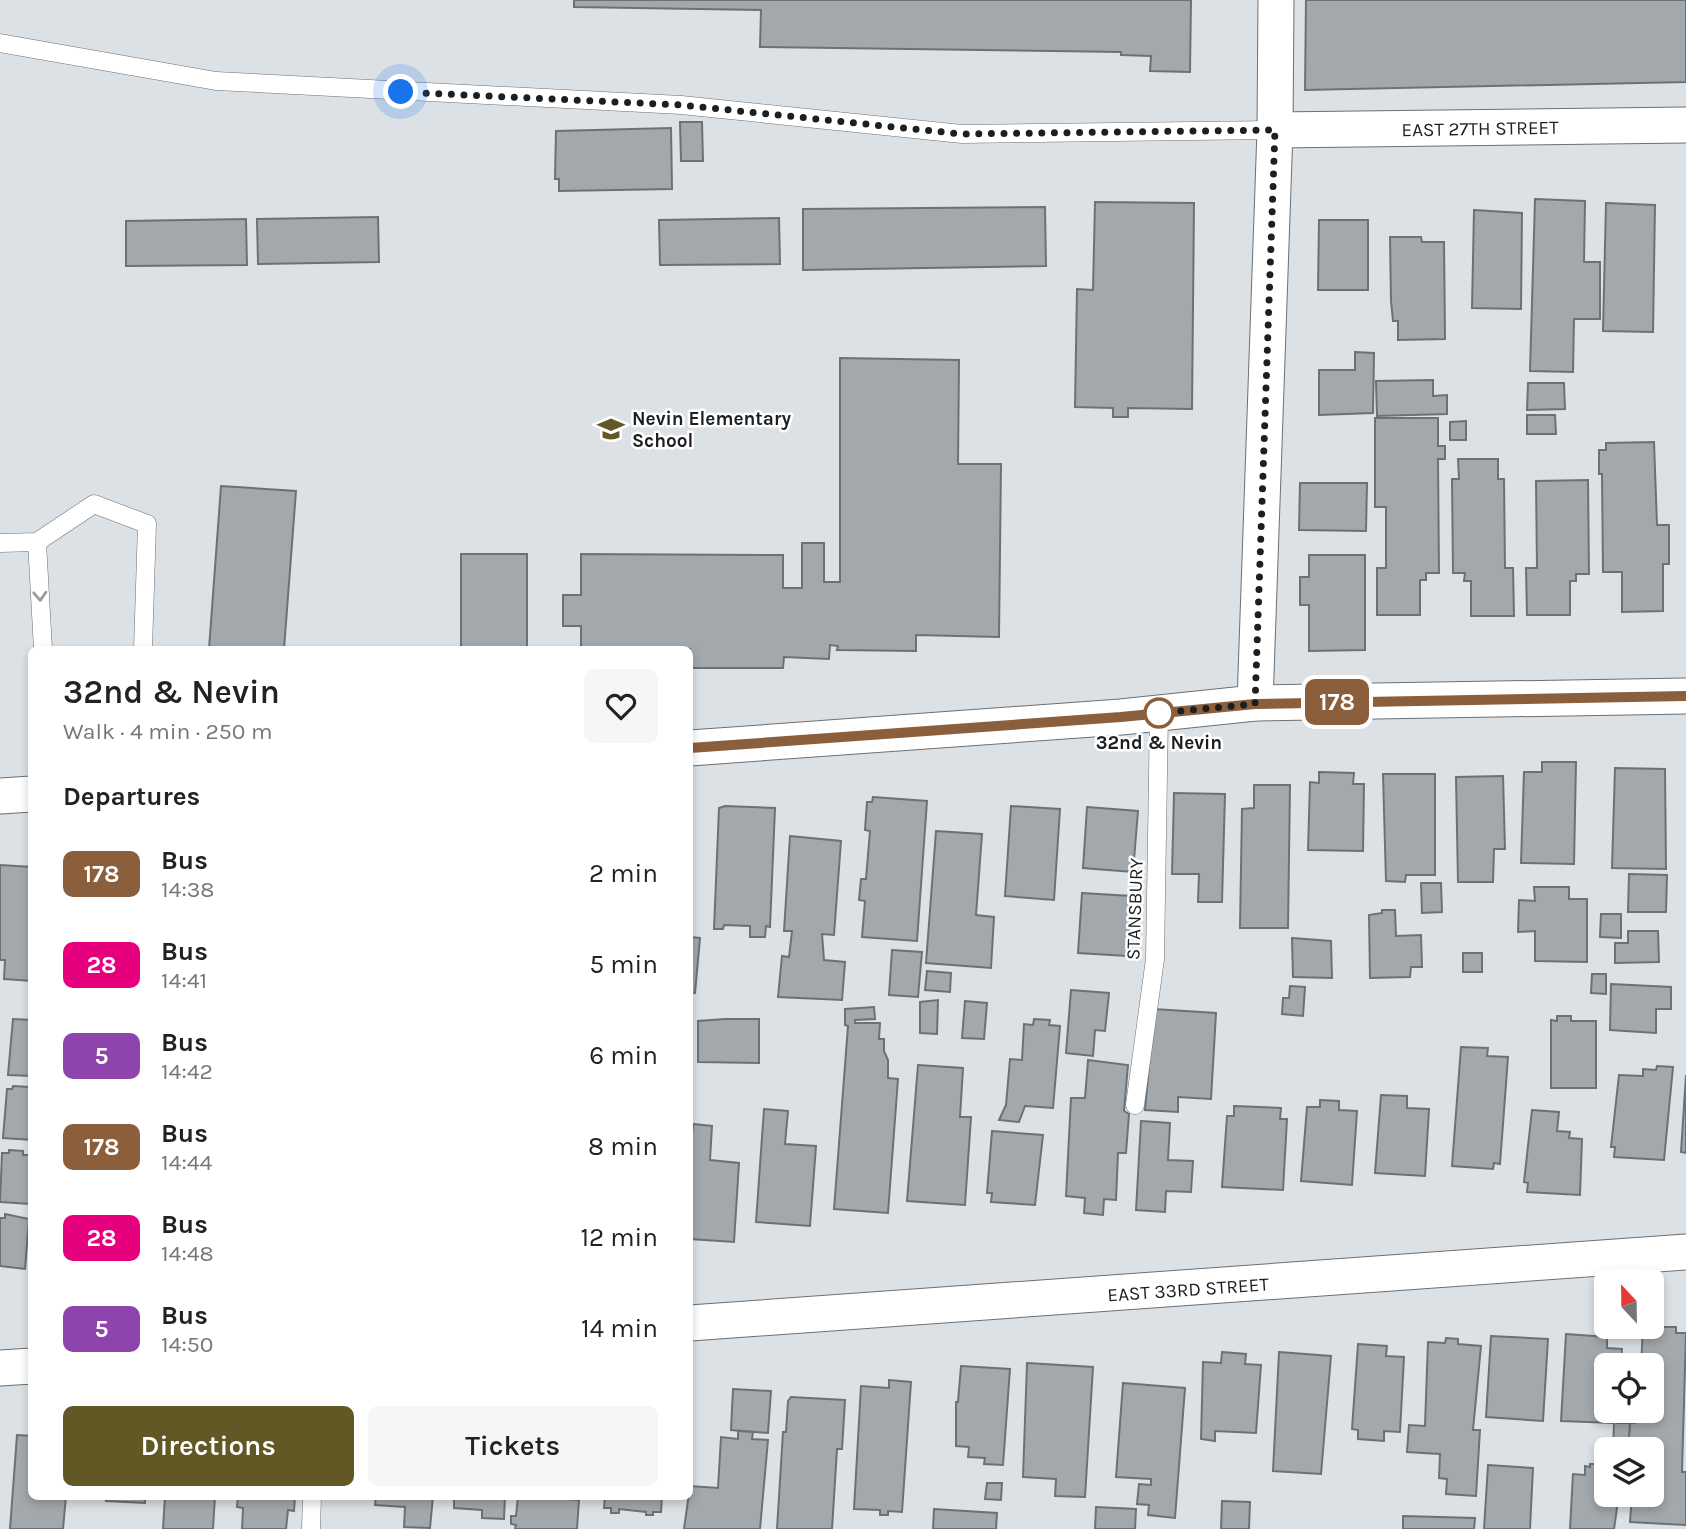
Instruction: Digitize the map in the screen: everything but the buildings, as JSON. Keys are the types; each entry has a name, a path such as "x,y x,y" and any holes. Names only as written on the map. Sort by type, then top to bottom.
{"street":[{"path":"1255,704 1275,130 1276,0"},
{"name":"EAST 27TH STREET","path":"1275,130 1686,125"},
{"path":"693,748 1255,704 1686,696"},
{"path":"0,796 28,794"},
{"name":"EAST 33RD STREET","path":"693,1323 1686,1252"},
{"path":"0,1368 28,1366"}],"lane":[{"path":"0,43 216,81 681,105 962,134 1275,130"},
{"path":"0,543 37,542 94,504 147,524 143,646"},
{"path":"37,542 43,646"},
{"name":"STANSBURY","path":"1135,1105 1155,959 1159,713"},
{"path":"311,1529 312,1500"}],"bus line":[{"name":"178","path":"693,748 1121,717 1255,704 1686,696"}],"place":[{"name":"Nevin Elementary School","path":"611,429"},
{"name":"32nd & Nevin","path":"1159,713"}],"route":[{"path":"401,92 681,105 962,134 1275,130 1255,704 1159,713"}]}
